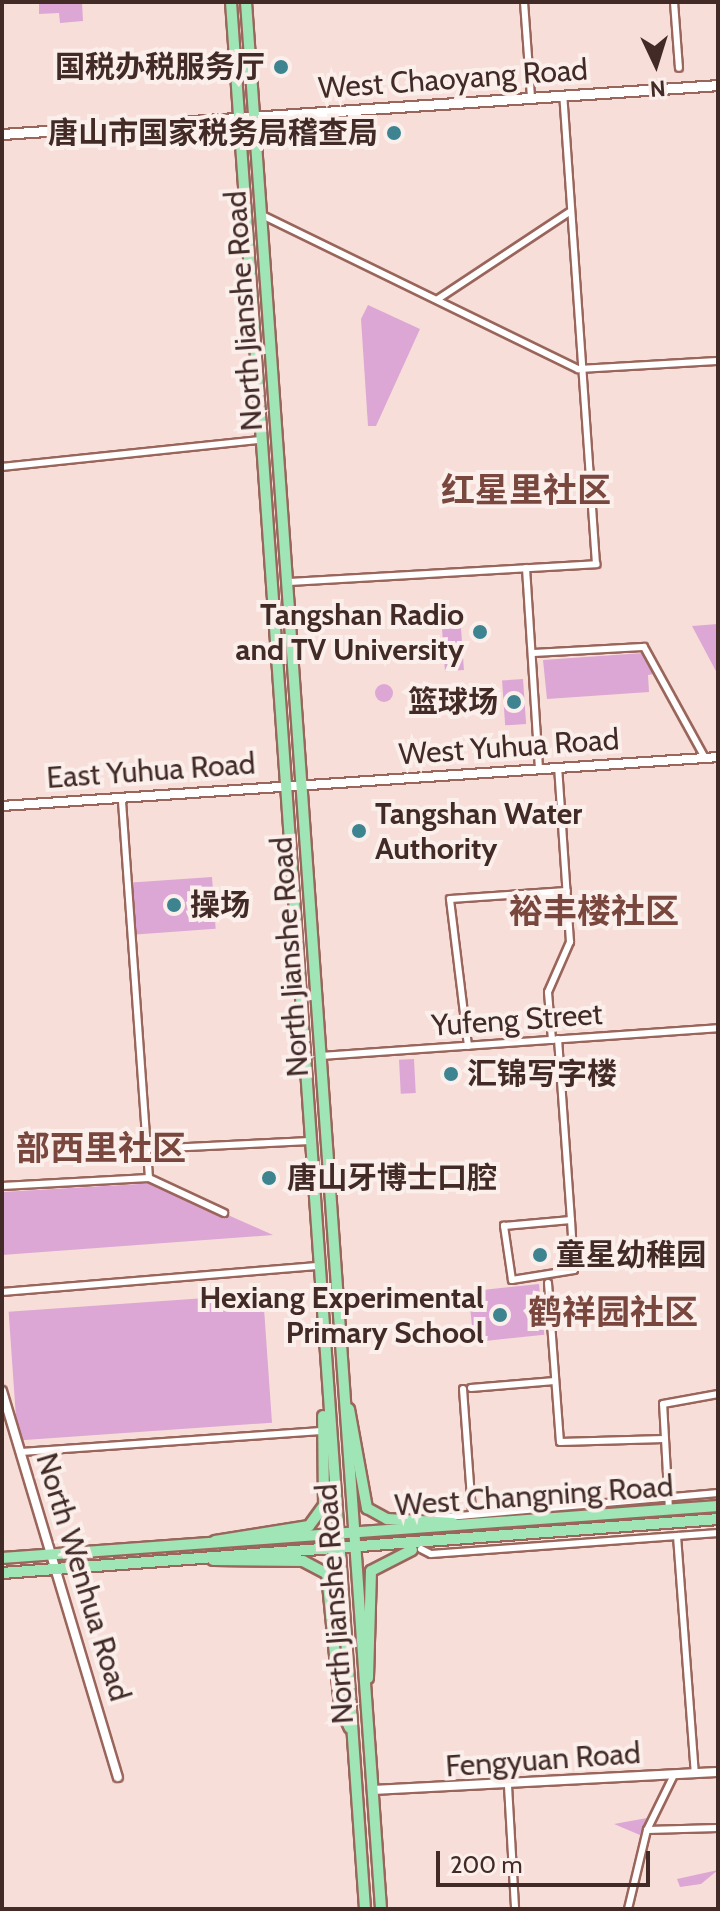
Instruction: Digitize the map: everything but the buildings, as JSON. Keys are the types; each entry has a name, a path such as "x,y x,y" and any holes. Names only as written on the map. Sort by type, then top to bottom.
{"main road":[{"name":"North Jianshe Road","path":"231,2 317,1266 365,1909"},
{"name":"North Jianshe Road","path":"246,2 381,1909"},
{"name":"West Chaoyang Road","path":"2,134 718,85"},
{"path":"343,1388 367,1508 387,1519 437,1518 464,1525"},
{"path":"2,1558 206,1545 309,1526 324,1505 321,1431 326,1390"},
{"name":"West Changning Road","path":"206,1545 718,1506"},
{"name":"West Changning Road","path":"208,1558 718,1519"},
{"path":"365,1691 373,1652 371,1571 385,1558 436,1542"},
{"path":"2,1573 208,1558 228,1565 303,1561 327,1574 340,1707 354,1738"}],"street":[{"path":"524,2 531,98"},
{"path":"674,2 679,68"},
{"path":"288,582 596,564 563,96"},
{"path":"438,299 571,211"},
{"path":"261,214 582,370 718,361"},
{"path":"2,467 260,440"},
{"path":"526,568 539,768"},
{"path":"532,653 644,647 705,758"},
{"name":"West Yuhua Road","path":"303,785 718,757"},
{"path":"558,767 570,942 548,992 555,1040 571,1220 574,1270 512,1280 504,1226 571,1220"},
{"name":"East Yuhua Road","path":"2,806 303,785"},
{"path":"122,797 149,1178"},
{"path":"468,1046 450,899 567,891"},
{"name":"Yufeng Street","path":"320,1056 718,1028"},
{"path":"147,1149 310,1141"},
{"path":"2,1186 149,1178 224,1213"},
{"path":"2,1292 317,1266"},
{"path":"548,1283 560,1442 567,1446 664,1439"},
{"path":"471,1388 555,1381"},
{"path":"463,1389 472,1512"},
{"name":"North Wenhua Road","path":"2,1391 118,1777"},
{"path":"669,1510 664,1439 667,1399 718,1394"},
{"path":"21,1452 321,1431"},
{"name":"West Changning Road","path":"437,1518 472,1512 718,1493"},
{"name":"West Changning Road","path":"421,1549 431,1554 718,1533"},
{"path":"677,1536 695,1773"},
{"name":"Fengyuan Road","path":"372,1790 508,1786 718,1772"},
{"path":"628,1909 647,1830 674,1775"},
{"path":"508,1786 515,1909"},
{"path":"647,1830 718,1828"}],"shaded area":[{"path":"39,2 82,2 83,21 60,23 59,13 39,14"},
{"path":"368,305 420,329 376,426 368,426 361,319"},
{"path":"718,624 718,675 692,626"},
{"path":"461,628 464,670 445,671 442,629"},
{"path":"643,653 654,674 648,675 649,692 547,699 543,660"},
{"name":"篮球场","path":"523,679 526,724 505,725 502,680"},
{"path":"384,684 393,693 384,702 375,693"},
{"name":"操场","path":"212,877 216,929 136,934 132,883"},
{"path":"414,1059 416,1093 401,1094 399,1060"},
{"path":"156,1183 273,1235 2,1255 2,1192"},
{"path":"539,1284 544,1335 474,1342 468,1291"},
{"path":"263,1294 272,1423 18,1440 9,1312"},
{"path":"647,1818 640,1835 614,1824"},
{"path":"718,1870 701,1884 680,1887 677,1879"}],"place":[{"name":"国税办税服务厅","path":"281,67"},
{"name":"唐山市国家税务局稽查局","path":"394,133"},
{"name":"Tangshan Radio and TV University","path":"480,632"},
{"name":"篮球场","path":"514,702"},
{"name":"Tangshan Water Authority","path":"359,831"},
{"name":"操场","path":"174,905"},
{"name":"汇锦写字楼","path":"451,1074"},
{"name":"唐山牙博士口腔","path":"269,1178"},
{"name":"童星幼稚园","path":"540,1255"},
{"name":"Hexiang Experimental Primary School","path":"500,1315"}],"district":[{"name":"红星里社区","path":"526,491"},
{"name":"裕丰楼社区","path":"594,912"},
{"name":"部西里社区","path":"101,1149"},
{"name":"鹤祥园社区","path":"613,1313"}]}
